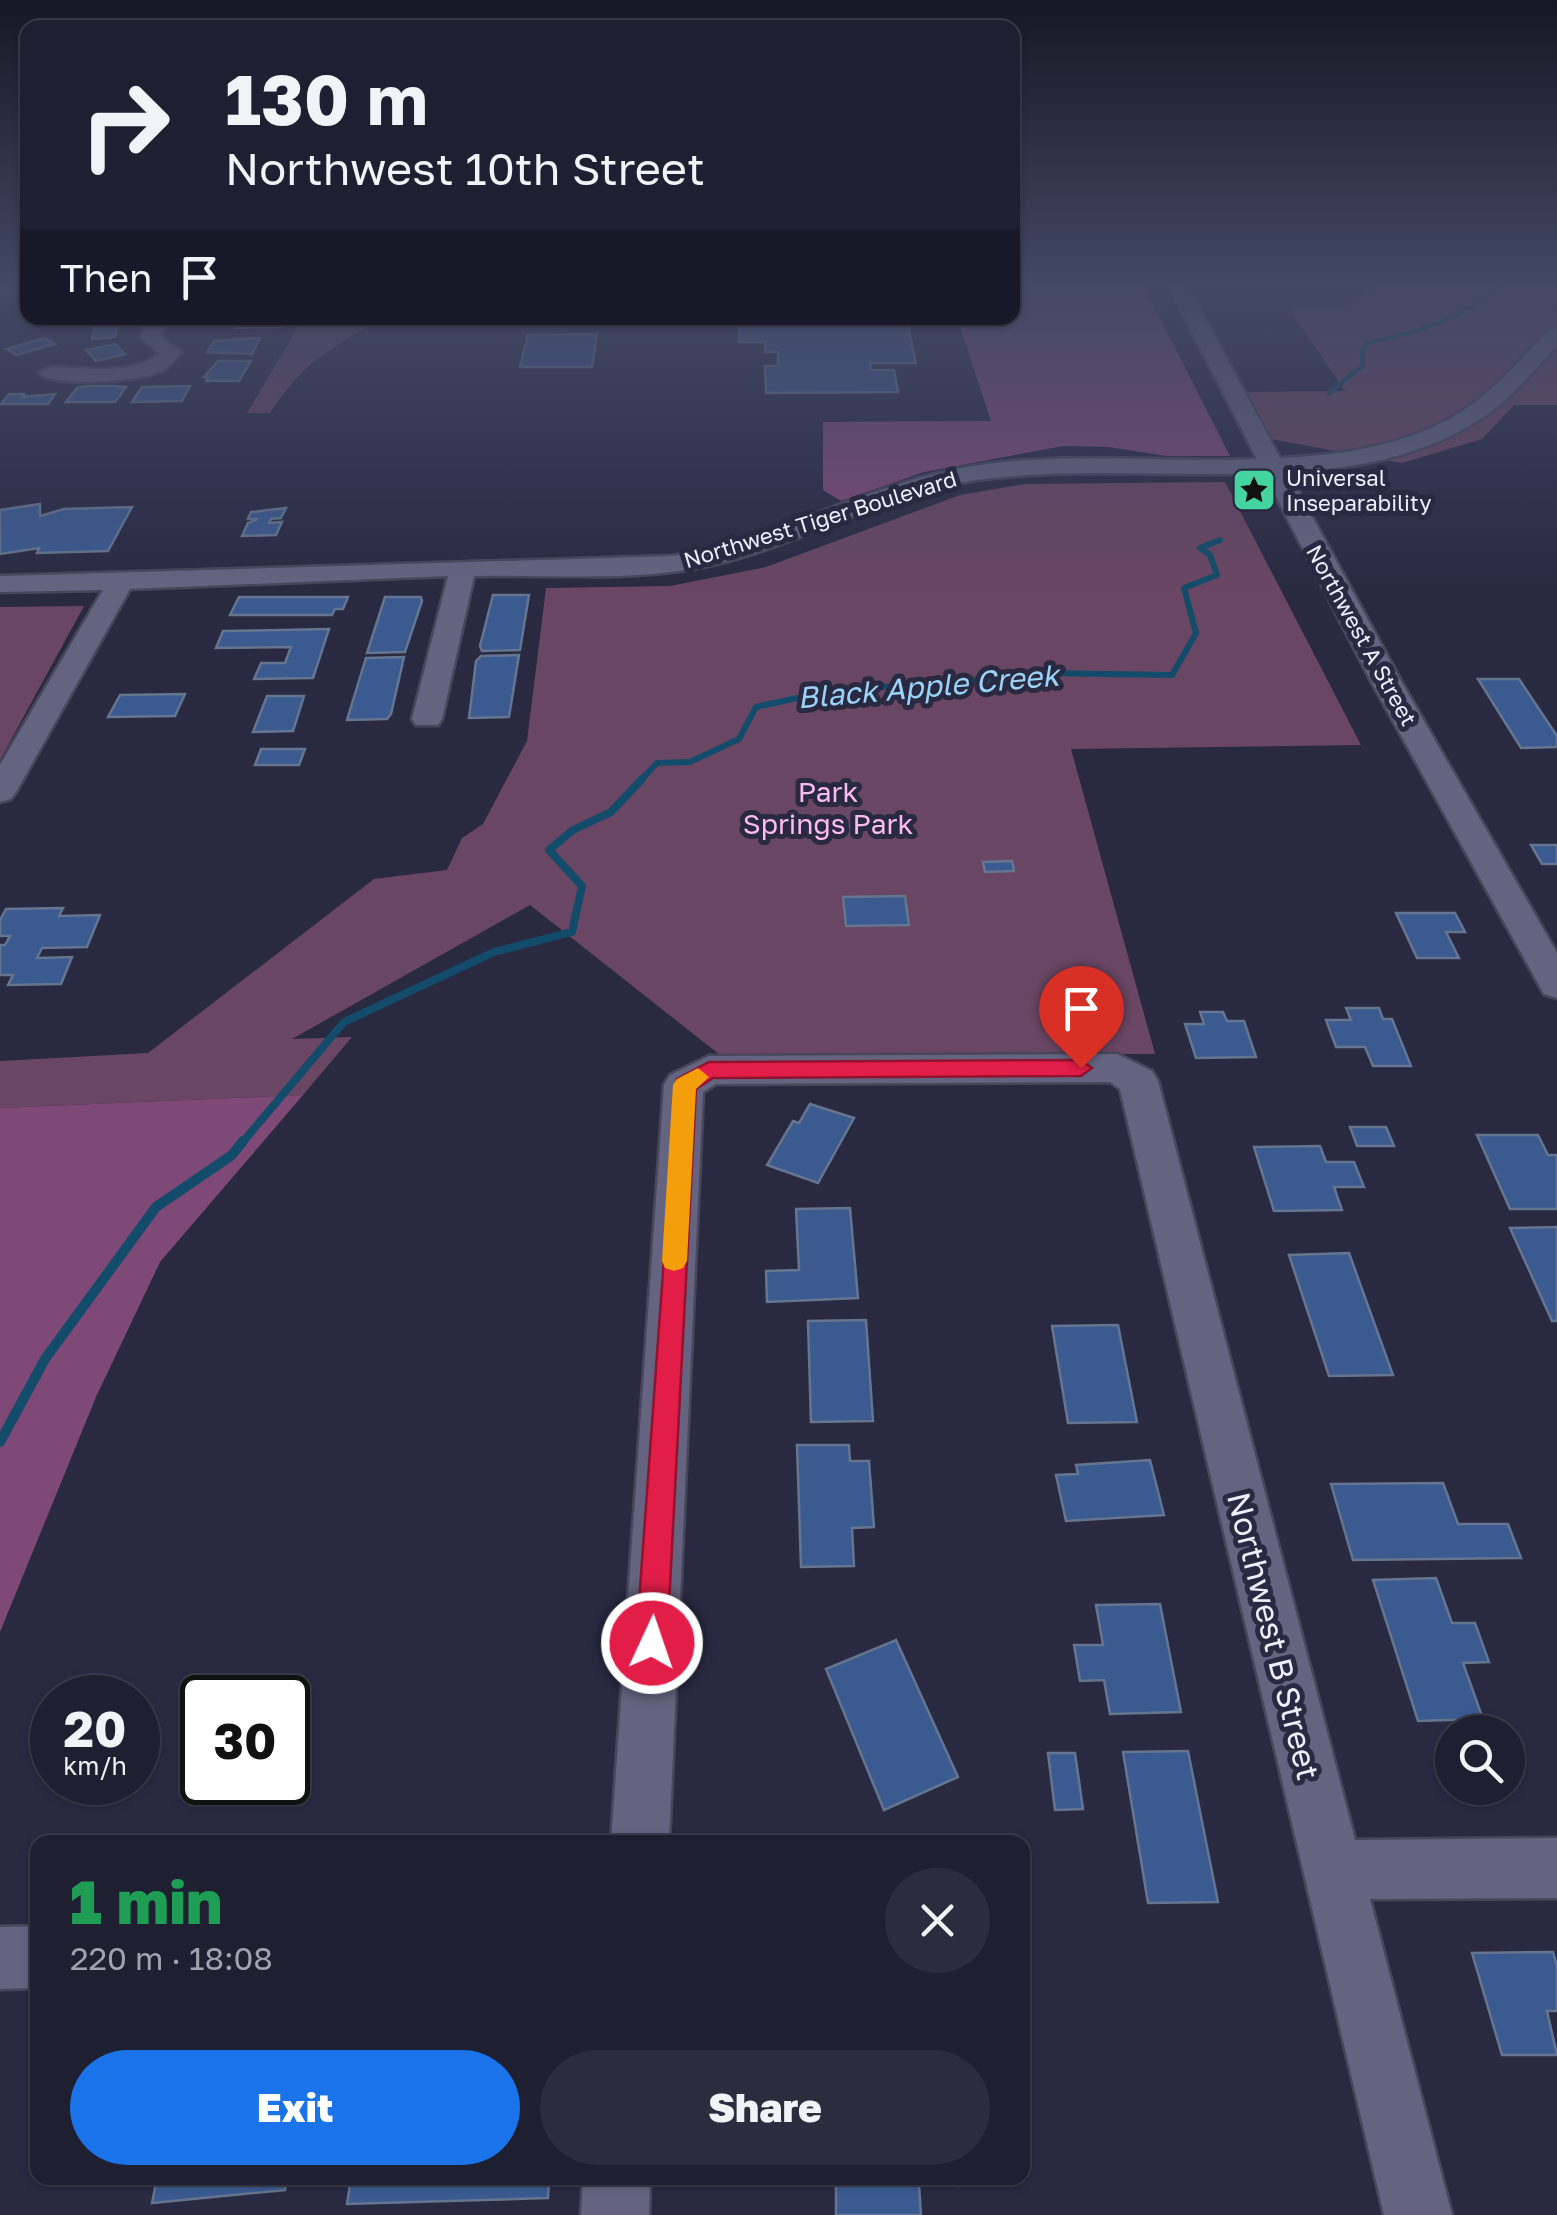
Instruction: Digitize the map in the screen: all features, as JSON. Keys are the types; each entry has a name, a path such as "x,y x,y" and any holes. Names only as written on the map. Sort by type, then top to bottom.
{"street":[{"name":"Northwest A Street","path":"1229,384 1386,682 1557,985"},
{"name":"Northwest Tiger Boulevard","path":"0,584 673,564 796,531 918,486 979,472 1272,465 1375,452 1440,433 1476,413 1508,384"},
{"path":"427,719 463,568"},
{"path":"0,792 120,582"},
{"name":"Northwest B Street","path":"640,1835 684,1085 709,1070 1117,1068 1138,1082 1418,2215"},
{"path":"1332,1870 1557,1868"},
{"path":"0,1958 30,1958"},
{"path":"615,2215 617,2185"}],"green space":[{"path":"264,384 292,384 270,413 247,413"},
{"path":"1340,384 1557,384 1557,405 1514,405 1482,439 1402,463 1270,439 1243,392 1345,391"},
{"name":"Park Springs Park","path":"1225,482 1361,745 1071,749 1155,1054 720,1055 530,905 292,1039 352,1037 303,1095 0,1108 0,1061 148,1053 374,879 447,870 462,838 483,824 527,741 546,588 670,586 766,567 960,495 1024,484"},
{"path":"84,606 0,760 0,607"}],"shaded area":[{"path":"979,384 1194,384 1230,456 1167,456 1108,447 1063,446 924,472 841,501 823,490 823,422 991,421"},
{"path":"303,1095 160,1262 96,1397 0,1632 0,1108"}],"building":[{"path":"766,384 897,384 898,392 766,393"},
{"path":"190,386 182,401 132,402 142,387"},
{"path":"126,387 115,402 66,402 77,388"},
{"path":"9,394 55,394 48,404 1,404"},
{"path":"40,504 40,516 64,509 132,507 108,551 37,553 39,548 0,554 0,510"},
{"path":"286,508 281,518 269,523 282,522 276,535 242,536 248,523 258,519 248,519 251,512"},
{"path":"493,595 529,595 520,650 482,651"},
{"path":"239,597 348,597 343,609 335,609 332,615 230,615"},
{"path":"385,597 421,597 422,601 405,652 367,653"},
{"path":"329,629 313,678 254,679 261,663 285,663 291,647 216,648 223,631"},
{"path":"519,655 509,717 469,718 476,661 481,656"},
{"path":"404,657 387,719 347,720 366,658"},
{"path":"1478,679 1519,679 1557,736 1557,747 1521,748"},
{"path":"185,694 175,716 108,717 120,695"},
{"path":"267,696 304,696 293,731 253,732"},
{"path":"261,749 305,749 299,765 255,765"},
{"path":"1531,845 1557,845 1557,864 1542,864"},
{"path":"1012,861 1014,871 985,872 983,862"},
{"path":"905,896 909,925 846,926 843,897"},
{"path":"63,908 59,916 100,915 87,947 42,948 37,958 72,957 61,984 8,985 13,975 0,975 0,945 5,945 10,936 0,936 0,920 6,909"},
{"path":"1396,913 1455,913 1465,932 1446,932 1459,958 1417,958"},
{"path":"1346,1008 1379,1008 1383,1019 1392,1019 1411,1066 1373,1066 1365,1047 1336,1047 1326,1020 1351,1020"},
{"path":"1200,1012 1223,1012 1227,1021 1244,1021 1256,1057 1196,1058 1185,1024 1204,1024"},
{"path":"810,1104 854,1118 818,1183 767,1165 793,1121 799,1123"},
{"path":"1350,1127 1386,1127 1394,1146 1357,1146"},
{"path":"1477,1135 1538,1135 1548,1155 1557,1155 1557,1209 1510,1209"},
{"path":"1320,1146 1326,1162 1354,1162 1364,1187 1334,1187 1342,1210 1274,1211 1254,1147"},
{"path":"850,1208 858,1298 767,1302 766,1271 799,1270 796,1209"},
{"path":"1557,1227 1557,1321 1552,1321 1510,1228"},
{"path":"1349,1253 1393,1375 1329,1376 1289,1255"},
{"path":"866,1320 873,1421 811,1422 808,1321"},
{"path":"1118,1325 1137,1422 1068,1423 1052,1326"},
{"path":"797,1445 849,1445 850,1461 869,1461 874,1527 852,1528 854,1566 801,1567"},
{"path":"1150,1460 1164,1515 1066,1521 1056,1475 1078,1474 1076,1465"},
{"path":"1443,1483 1458,1524 1508,1524 1521,1558 1353,1560 1331,1484"},
{"path":"1436,1578 1452,1623 1475,1623 1489,1662 1463,1663 1482,1715 1435,1715 1435,1720 1418,1721 1373,1580"},
{"path":"1160,1604 1181,1712 1110,1714 1104,1680 1080,1681 1074,1645 1103,1645 1096,1605"},
{"path":"896,1640 958,1777 884,1810 826,1669"},
{"path":"1188,1751 1218,1902 1148,1903 1123,1752"},
{"path":"1048,1753 1075,1753 1083,1809 1055,1810"},
{"path":"1553,1952 1557,1966 1557,2011 1547,2011 1557,2055 1502,2055 1472,1953"},
{"path":"156,2185 286,2185 285,2190 152,2203"},
{"path":"350,2185 549,2185 548,2198 347,2204"},
{"path":"836,2185 919,2185 921,2215 836,2215"}],"waterway":[{"name":"Black Apple Creek","path":"1329,393 1339,384"},
{"name":"Black Apple Creek","path":"640,781 657,763 690,762 739,739 756,707 843,688 914,686 1041,673 1172,675 1196,633 1184,588 1217,575 1210,555 1200,548 1220,540"},
{"name":"Black Apple Creek","path":"241,1144 344,1022 494,952 572,932 582,886 549,850 573,830 611,812 642,779"},
{"name":"Black Apple Creek","path":"0,1442 45,1359 156,1207 232,1155 243,1141"}],"slow traffic":[{"path":"674,1261 684,1085 698,1077"}],"place":[{"name":"Universal Inseparability","path":"1254,490"}],"route":[{"path":"652,1643 684,1085 709,1070 1081,1068"}]}
